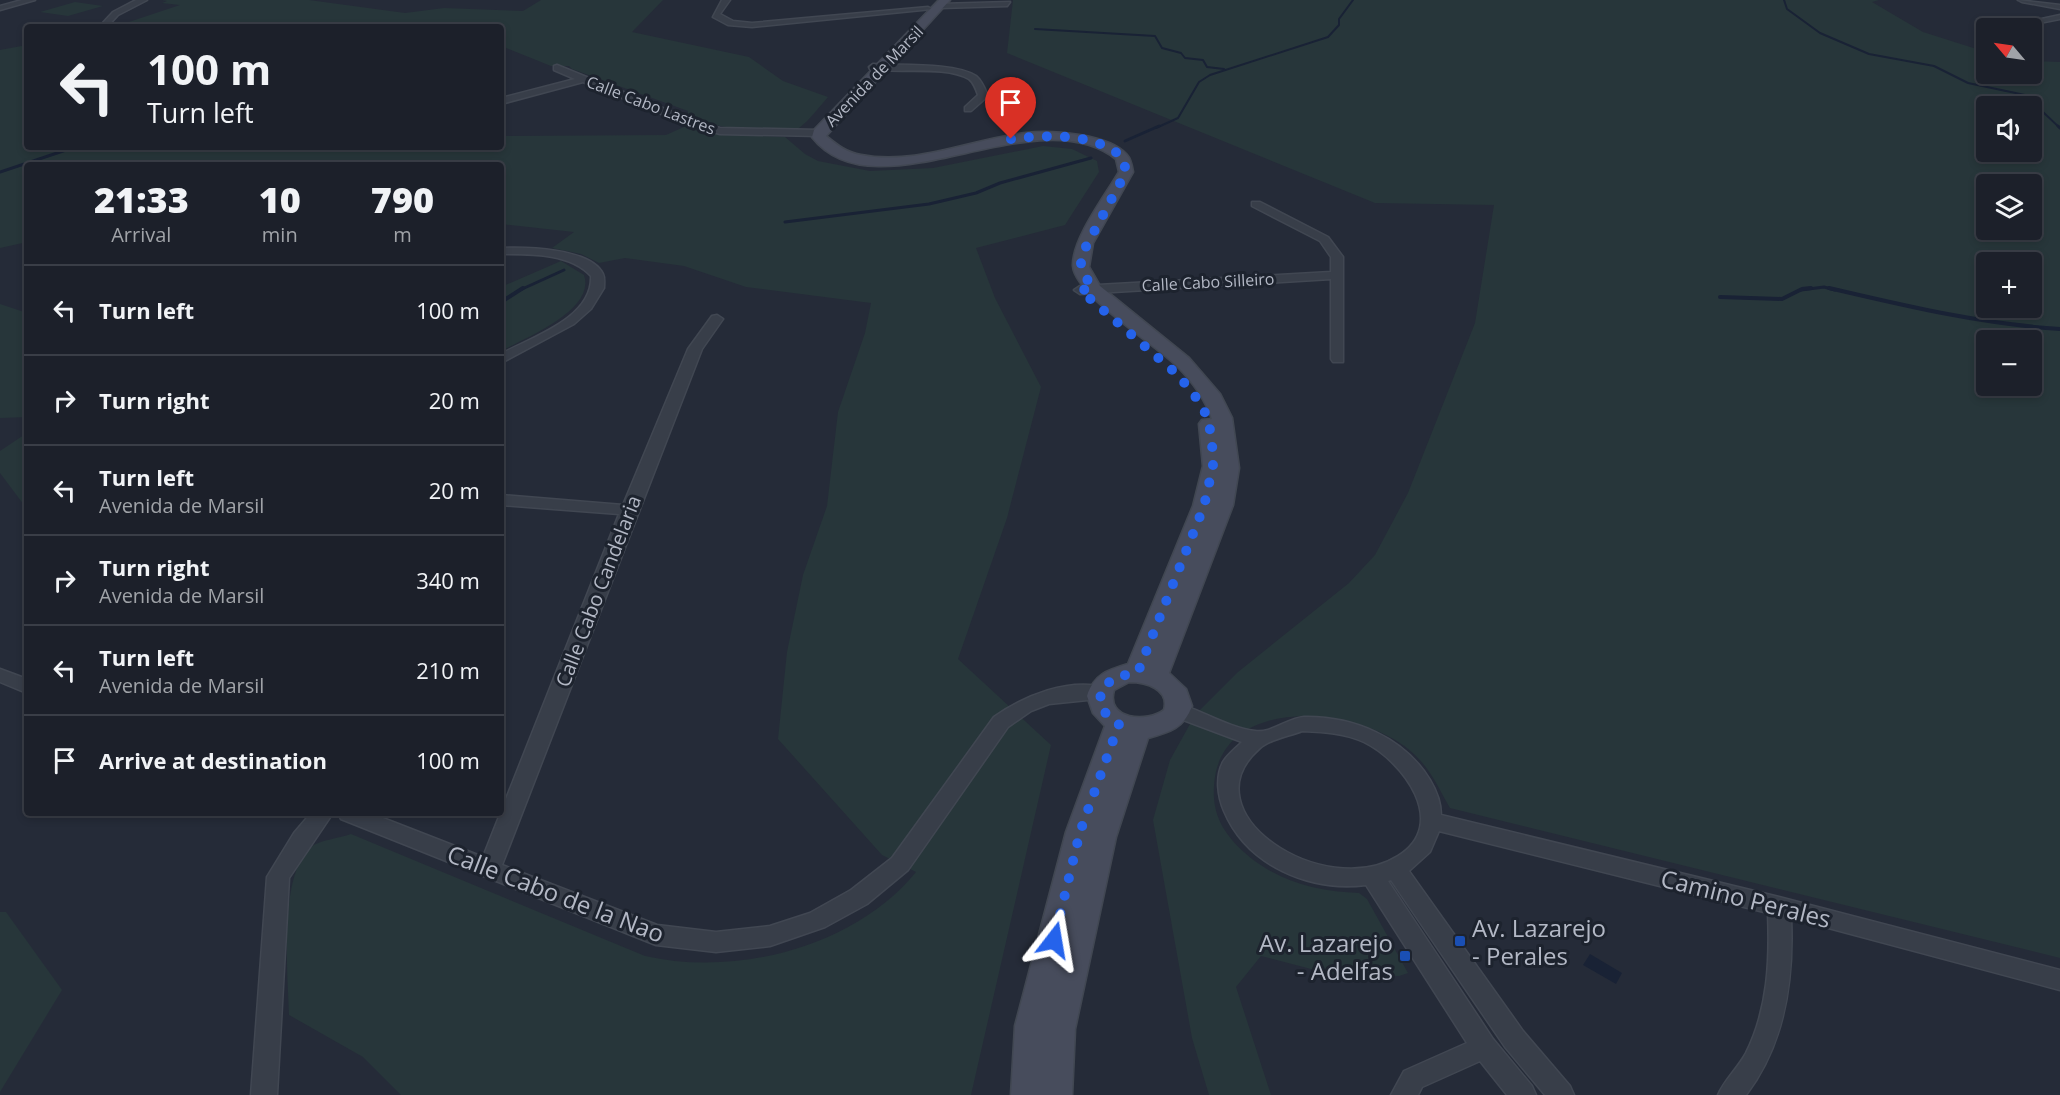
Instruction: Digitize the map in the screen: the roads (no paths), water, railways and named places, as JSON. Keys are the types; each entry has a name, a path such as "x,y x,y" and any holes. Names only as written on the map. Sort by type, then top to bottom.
{"street":[{"path":"0,8 31,0"},
{"path":"105,24 124,8 143,0"},
{"path":"726,0 716,15 731,23 752,25 938,4 1007,4"},
{"path":"2022,0 2060,5"},
{"path":"2039,0 2060,5"},
{"name":"Avenida de Marsil","path":"938,4 814,134 833,150 871,160 909,160 1011,139 1044,136 1077,139 1118,153 1127,165 1126,172 1081,256 1086,289 1188,369 1213,398 1222,418 1229,468 1222,505 1147,674"},
{"path":"2042,20 2060,17"},
{"path":"2042,26 2060,22"},
{"path":"878,67 952,73 971,77 980,85 983,96 968,109"},
{"name":"Calle Cabo Lastres","path":"557,68 694,124 720,131 814,134"},
{"path":"504,100 584,79"},
{"path":"1256,204 1324,239 1337,257 1338,359"},
{"path":"504,251 556,253 575,259 591,266 598,277 598,291 586,308 566,323 504,357"},
{"name":"Calle Cabo Silleiro","path":"1086,289 1337,275"},
{"name":"Calle Cabo Candelaria","path":"489,869 629,510 695,349 717,320"},
{"path":"504,500 629,510"},
{"path":"1147,674 1169,683 1176,691 1179,700 1178,710 1171,719 1161,725 1129,726 1102,710 1100,693 1105,684 1113,678 1147,674"},
{"path":"0,675 24,685"},
{"name":"Calle Cabo de la Nao","path":"356,816 656,935 716,942 770,936 817,920 860,897 900,864 1001,722 1019,708 1050,695 1100,693"},
{"path":"1178,710 1255,739"},
{"path":"1310,724 1328,725 1355,731 1381,742 1403,758 1420,777 1430,799 1432,821 1426,840 1414,856 1384,873 1342,879 1310,874 1279,862 1254,844 1237,822 1229,803 1227,784 1231,767 1241,752 1255,739 1276,729 1310,724"},
{"path":"1028,1095 1032,1026 1080,832 1129,726"},
{"path":"1055,1095 1058,1029 1129,726"},
{"path":"264,1095 278,877 302,839 321,816"},
{"name":"Camino Perales","path":"1432,821 1779,906 2060,980"},
{"path":"1384,873 1484,1047 1523,1095"},
{"path":"1384,873 1514,1040 1561,1095"},
{"path":"1731,1095 1756,1060 1778,998 1781,938 1779,906"},
{"path":"1404,1095 1413,1079 1484,1047"}],"water":[{"path":"1590,954 1622,973 1616,984 1583,965"}],"waterway":[{"path":"1156,128 1178,118 1199,82 1210,75 1328,37 1339,25 1339,19 1353,0"},
{"path":"1784,0 1787,9 1820,33 1869,54 1934,66 1968,83 2025,95 2060,128 2058,126"},
{"path":"1035,29 1155,36 1162,48 1181,53 1185,58 1203,60 1207,67 1224,69"},
{"path":"1125,141 1159,126"},
{"path":"30,162 66,150"},
{"path":"785,222 929,204 976,193 1000,183 1091,158"},
{"path":"0,172 24,164"},
{"path":"520,290 564,270"},
{"path":"1801,290 1824,287 1835,290"},
{"path":"504,300 523,288"},
{"path":"1720,297 1782,299 1802,289 1811,288"},
{"path":"1829,288 1972,319 2060,329"}],"place":[{"name":"Av. Lazarejo - Perales","path":"1460,941"},
{"name":"Av. Lazarejo - Adelfas","path":"1405,956"}]}
